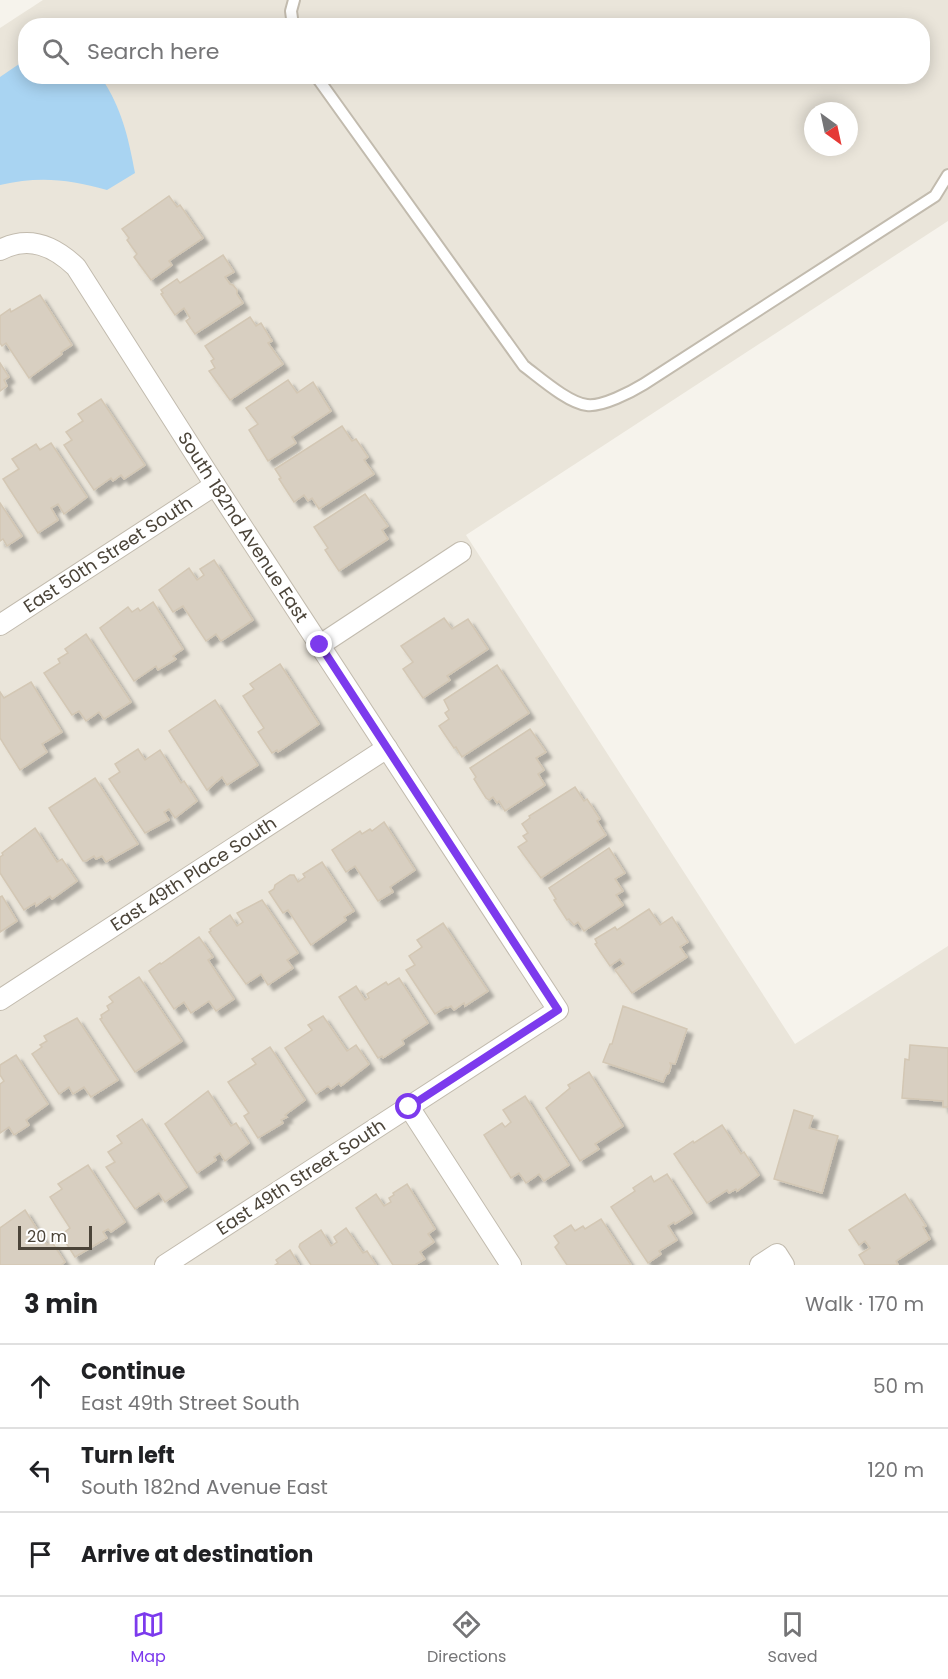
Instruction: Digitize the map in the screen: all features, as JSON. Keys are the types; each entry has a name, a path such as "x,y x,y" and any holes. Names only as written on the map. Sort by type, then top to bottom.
{"street":[{"name":"South 182nd Avenue East","path":"0,250 16,243 33,242 54,248 76,267 215,485 558,1010"},
{"name":"East 50th Street South","path":"0,625 215,485"},
{"path":"320,645 461,552"},
{"name":"East 49th Place South","path":"0,1000 387,748"},
{"name":"East 49th Street South","path":"165,1265 558,1010"},
{"path":"409,1107 511,1265"}],"lane":[{"path":"292,18 294,0"},
{"path":"322,84 524,366 559,393 588,405 622,397 644,384 935,196 948,175"}],"shaded area":[{"path":"43,0 948,0 948,221 466,535 795,1044 948,946 948,1265 0,1265 0,28"}],"water":[{"path":"18,65 18,84 105,84 123,123 135,173 107,190 80,183 54,180 27,180 0,185 0,77"}],"building":[{"path":"169,196 177,207 180,205 203,238 169,261 172,265 151,280 134,257 137,254 122,229"},
{"path":"223,255 234,272 225,277 237,290 243,303 195,334 186,321 190,318 184,308 175,315 161,294 163,293 161,290 177,279 180,283"},
{"path":"40,295 72,345 29,378 6,343 2,346 0,343 0,316"},
{"path":"250,317 256,326 261,323 272,341 268,343 283,364 230,400 209,371 215,368 211,361 214,359 205,346"},
{"path":"0,363 9,377 4,380 7,386 0,391"},
{"path":"288,380 297,393 313,382 331,411 292,437 296,443 268,461 249,430 258,424 246,408"},
{"path":"101,399 145,465 124,479 121,475 113,481 111,478 94,490 64,445 72,440 66,432 83,421 78,414"},
{"path":"342,426 352,441 356,439 368,457 364,460 374,474 319,509 312,498 308,501 304,495 294,502 275,469"},
{"path":"51,443 87,497 64,514 58,504 51,508 58,520 38,533 3,479 19,469 12,459 36,444 40,450"},
{"path":"365,494 388,526 382,530 388,539 339,571 314,527"},
{"path":"0,503 22,536 7,546 3,539 0,541"},
{"path":"214,560 253,620 221,641 216,634 206,641 183,606 173,612 159,590 189,568 197,580 204,575 200,569"},
{"path":"153,602 183,649 173,656 176,659 158,670 156,666 134,681 100,628 128,607 132,612 138,608 140,611"},
{"path":"444,618 452,629 468,619 488,649 447,676 450,680 423,698 403,669 413,662 401,646"},
{"path":"86,634 131,702 104,719 99,712 86,721 79,711 72,715 44,673 60,663 58,659 68,653 65,649"},
{"path":"280,664 319,724 278,752 277,750 272,753 258,732 264,728 243,696 254,689 250,684"},
{"path":"497,665 529,713 462,757 439,726 449,719 445,713 449,710 444,700"},
{"path":"31,682 62,732 42,744 47,752 20,770 0,738 0,692 4,698"},
{"path":"215,700 258,765 227,785 222,777 207,790 169,731"},
{"path":"530,729 546,752 536,758 544,770 538,774 545,785 505,811 499,801 497,803 493,797 489,800 486,798 470,768"},
{"path":"138,749 145,760 160,750 181,783 184,781 197,801 175,818 169,809 164,812 169,820 145,833 109,779 120,772 115,764"},
{"path":"95,778 138,844 106,862 102,856 96,859 94,856 83,861 49,808"},
{"path":"575,787 584,801 587,799 600,819 597,821 606,835 541,878 518,847 527,841 523,836 528,833 522,824 530,818 529,816"},
{"path":"384,822 415,870 390,887 393,892 378,901 355,866 346,872 332,850 360,831 362,834 370,829 372,831"},
{"path":"35,828 57,862 62,859 77,881 52,899 50,896 36,906 35,903 24,910 0,873 0,857 2,853"},
{"path":"609,848 625,873 615,879 623,891 616,895 623,905 584,931 578,922 574,925 569,919 567,920 549,888"},
{"path":"322,862 354,911 344,917 346,920 311,945 288,910 283,913 269,892 290,875 294,875 298,882 305,877 303,874"},
{"path":"2,896 17,921 0,932 0,897"},
{"path":"262,900 298,953 287,960 293,968 268,985 261,974 246,984 209,932 230,915 237,926 243,922 237,913"},
{"path":"649,909 660,925 672,917 688,942 680,947 687,957 632,993 615,970 624,964 620,959 610,966 595,944 597,943 595,939 615,927 617,930"},
{"path":"443,923 488,991 465,1006 464,1003 454,1010 451,1006 446,1007 435,1014 406,970 415,965 409,956 422,947 417,940"},
{"path":"199,937 213,957 208,960 234,999 216,1011 209,1001 191,1013 184,1002 174,1009 149,971"},
{"path":"139,977 182,1041 135,1072 100,1019 101,1015 109,1010 107,1006 113,1002 109,997"},
{"path":"399,978 428,1023 402,1040 404,1044 383,1058 382,1056 378,1058 339,997 356,986 365,1000 369,998 367,994 386,982 388,985"},
{"path":"623,1006 687,1029 675,1064 670,1063 669,1073 663,1082 603,1062 612,1044"},
{"path":"323,1016 347,1051 356,1045 369,1064 341,1086 339,1083 331,1089 328,1086 316,1094 285,1048 312,1030 308,1025"},
{"path":"77,1018 118,1080 91,1097 84,1087 73,1094 69,1087 59,1094 32,1054 47,1041 44,1036"},
{"path":"910,1045 948,1048 948,1107 943,1107 943,1101 902,1098 905,1059 909,1060"},
{"path":"270,1047 305,1100 285,1115 287,1117 281,1120 283,1123 258,1138 244,1116 249,1113 228,1082 256,1064 252,1059"},
{"path":"16,1055 48,1104 26,1120 29,1125 14,1135 9,1127 0,1133 0,1084 4,1081 0,1075 0,1065"},
{"path":"589,1072 623,1126 595,1144 599,1149 580,1161 546,1108 570,1088 568,1085"},
{"path":"208,1091 231,1126 236,1123 249,1143 225,1161 220,1153 214,1157 216,1160 197,1173 165,1124"},
{"path":"525,1096 569,1165 544,1181 539,1174 526,1183 519,1173 511,1178 484,1135 502,1123 505,1127 511,1122 503,1110"},
{"path":"794,1110 813,1116 809,1128 838,1136 822,1193 774,1179"},
{"path":"142,1119 187,1187 165,1202 159,1193 135,1209 106,1167 115,1162 108,1152 122,1143 117,1136"},
{"path":"722,1125 741,1154 744,1152 759,1175 737,1191 736,1189 729,1193 727,1190 707,1203 674,1154"},
{"path":"88,1165 125,1222 111,1232 108,1229 103,1232 107,1238 75,1257 61,1235 70,1228 50,1197 62,1189 58,1184"},
{"path":"667,1174 692,1213 668,1226 677,1240 659,1251 661,1254 648,1263 611,1207 635,1191 633,1188 651,1176 654,1182"},
{"path":"407,1184 435,1229 428,1234 434,1242 420,1252 425,1259 415,1265 393,1265 356,1208 376,1194 384,1206 391,1202 389,1198 394,1195 393,1193"},
{"path":"905,1194 926,1226 923,1227 930,1239 896,1261 898,1265 865,1265 859,1255 870,1248 865,1241 859,1245 849,1230"},
{"path":"25,1210 47,1245 52,1242 65,1262 61,1265 0,1265 0,1228"},
{"path":"601,1219 631,1265 567,1265 555,1247 559,1243 554,1236 571,1225 575,1231 583,1226 585,1229"},
{"path":"346,1228 363,1253 367,1251 376,1265 311,1265 299,1247 300,1244 321,1230 331,1246 337,1242 334,1237"},
{"path":"290,1250 299,1265 275,1265 278,1263 276,1260"}],"route":[{"path":"320,645 558,1010 409,1107"}]}
